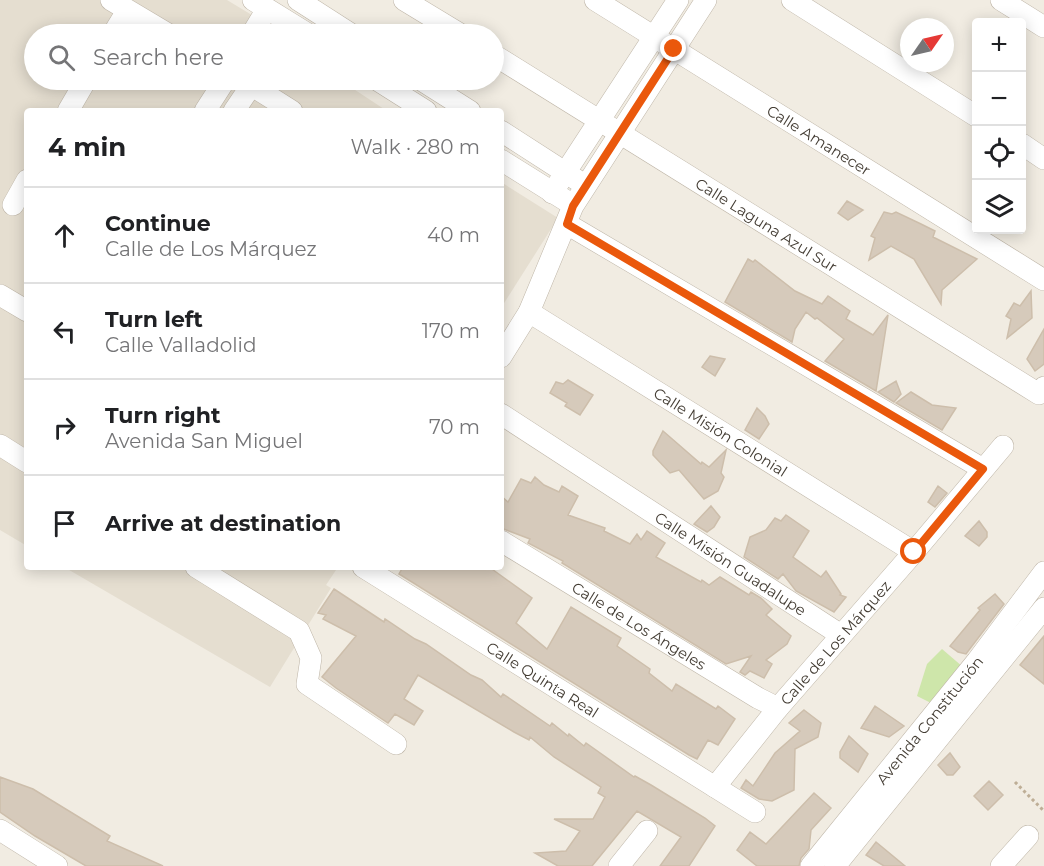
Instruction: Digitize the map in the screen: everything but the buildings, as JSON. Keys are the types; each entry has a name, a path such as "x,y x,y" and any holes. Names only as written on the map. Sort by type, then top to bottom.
{"street":[{"path":"298,0 335,24"},
{"path":"404,0 444,24"},
{"name":"Calle Amanecer","path":"595,0 1044,280"},
{"path":"552,193 678,0"},
{"path":"504,352 529,312 585,185 706,0"},
{"path":"792,0 972,113"},
{"path":"1000,0 1044,27"},
{"path":"255,24 260,4 284,24"},
{"path":"115,24 119,5 151,24"},
{"name":"Calle Laguna Azul Sur","path":"504,61 1041,391"},
{"path":"70,108 81,90"},
{"path":"207,108 219,90"},
{"path":"236,108 245,90"},
{"path":"263,90 288,108"},
{"path":"393,90 421,108"},
{"path":"437,90 465,108"},
{"path":"504,133 585,185"},
{"path":"1026,147 1044,159"},
{"path":"504,162 552,193 570,215 983,469"},
{"path":"13,205 24,185"},
{"path":"0,294 24,309"},
{"name":"Calle Misión Colonial","path":"529,312 914,552"},
{"name":"Calle Misión Guadalupe","path":"504,416 841,635"},
{"path":"0,445 24,460"},
{"name":"Calle de Los Márquez","path":"716,787 778,708 1003,446"},
{"name":"Calle de Los Ángeles","path":"504,543 778,708"},
{"path":"201,570 299,631 310,658 307,684 396,744"},
{"name":"Calle Quinta Real","path":"371,570 755,812"},
{"name":"Avenida Constitución","path":"811,866 977,661 1037,596 1044,572"},
{"name":"Avenida Constitución","path":"835,866 1044,608"},
{"path":"0,830 57,866"},
{"path":"619,866 646,831"},
{"path":"1001,866 1028,836"}],"path":[{"path":"1015,782 1044,811"}],"shaded area":[{"path":"0,0 227,0 267,24 24,24 24,90 355,90 382,108 24,108 24,544 0,530"},
{"path":"504,184 558,218 504,303"},
{"path":"69,570 336,570 326,585 331,588 270,687"}],"green space":[{"path":"942,649 963,667 931,703 917,696 927,664"}],"route":[{"path":"674,49 573,206 567,224 983,469 914,552"}]}
